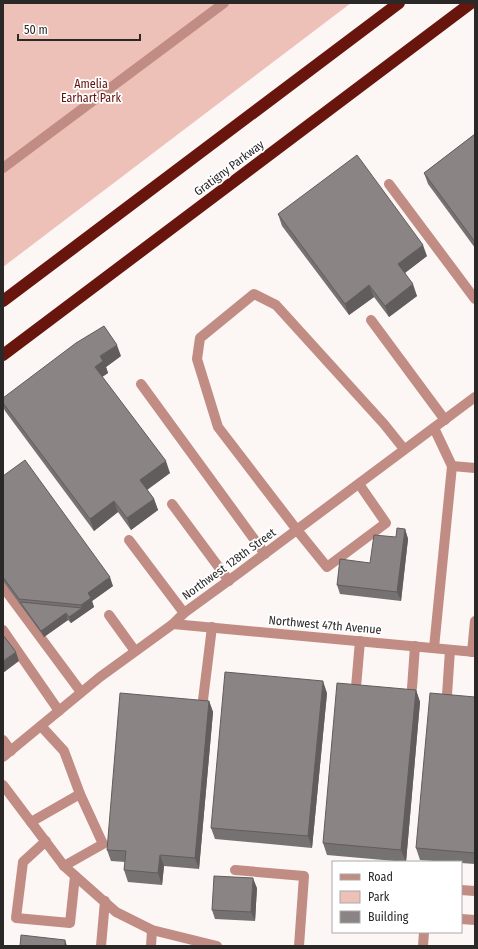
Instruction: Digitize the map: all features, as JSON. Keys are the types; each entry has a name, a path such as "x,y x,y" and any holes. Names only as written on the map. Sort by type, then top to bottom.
{"highway":[{"path":"3,301 399,3"},
{"name":"Gratigny Parkway","path":"3,355 470,3"}],"street":[{"path":"3,168 224,3"},
{"path":"388,184 475,299"},
{"path":"359,484 386,523 327,567 218,427 197,359 200,338 254,294 276,305 384,424 404,449"},
{"path":"370,320 445,420"},
{"path":"141,384 265,554"},
{"name":"Northwest 128th Street","path":"7,754 100,677 173,624 184,613 475,397"},
{"path":"434,428 452,466 434,648"},
{"path":"452,466 475,468"},
{"path":"172,504 229,580"},
{"path":"129,540 184,613"},
{"path":"3,587 81,692"},
{"path":"109,615 135,651"},
{"path":"474,652 475,621"},
{"name":"Northwest 47th Avenue","path":"173,624 474,652"},
{"path":"203,700 212,627"},
{"path":"3,630 59,711"},
{"path":"356,687 360,641"},
{"path":"412,688 415,646"},
{"path":"447,695 450,650"},
{"path":"40,726 64,751 80,794 103,844 64,866"},
{"path":"3,740 7,754"},
{"path":"3,785 64,866 116,912 152,930 206,945 217,946"},
{"path":"31,822 80,794"},
{"path":"46,841 23,862 16,918 70,923 75,876"},
{"path":"235,870 304,876 299,946"},
{"path":"462,890 475,891"},
{"path":"101,946 105,901"},
{"path":"462,919 475,920"},
{"path":"151,946 152,930"},
{"path":"423,946 424,933"}],"green space":[{"name":"Amelia Earhart Park","path":"3,3 351,3 3,267"}],"building":[{"path":"475,134 475,242 424,173"},
{"path":"357,155 423,245 398,264 413,284 385,306 369,285 345,304 278,214"},
{"path":"104,326 117,345 100,356 103,361 95,367 166,461 140,480 154,499 127,518 114,501 90,519 3,403 3,398 76,343"},
{"path":"25,460 110,577 88,593 91,598 81,605 19,599 3,577 3,476"},
{"path":"397,528 405,529 397,592 337,585 340,559 370,563 374,535 396,537"},
{"path":"20,602 82,608 69,617 66,613 41,631"},
{"path":"3,635 16,652 3,661"},
{"path":"225,672 323,681 308,836 211,828"},
{"path":"337,683 416,690 401,850 323,843"},
{"path":"120,693 209,701 195,858 160,855 158,873 124,870 126,851 107,850"},
{"path":"430,693 475,697 475,853 416,848"},
{"path":"214,876 253,878 251,912 212,910"},
{"path":"21,935 65,940 65,946 20,946"}]}
